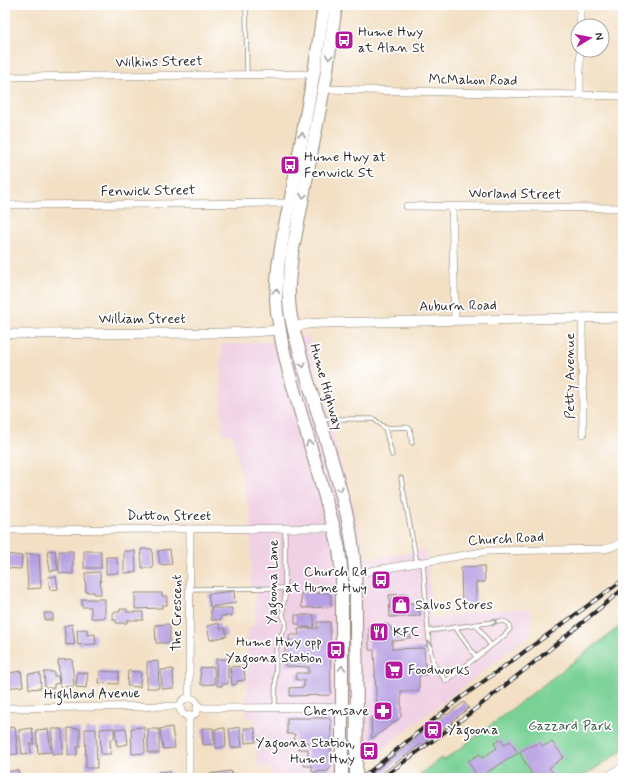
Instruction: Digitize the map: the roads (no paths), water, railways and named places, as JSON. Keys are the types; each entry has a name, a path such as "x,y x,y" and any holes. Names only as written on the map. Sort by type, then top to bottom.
{"highway":[{"path":"324,5 314,74 284,229 276,287 277,312 288,369 339,549 342,576 342,778"},
{"name":"Hume Highway","path":"336,5 323,89 292,254 289,279 289,297 290,311 304,367 344,506 352,544 356,574 356,777"},
{"path":"280,330 294,327"}],"main road":[{"name":"Auburn Road","path":"294,327 321,323 623,317"},
{"name":"William Street","path":"5,334 251,332 280,330"}],"street":[{"path":"580,5 580,18"},
{"path":"580,58 580,95"},
{"name":"Wilkins Street","path":"5,77 314,74"},
{"name":"McMahon Road","path":"323,89 623,96"},
{"name":"Fenwick Street","path":"5,205 290,202"},
{"name":"Worland Street","path":"407,206 623,208"},
{"path":"452,206 454,320"},
{"name":"Petty Avenue","path":"582,318 583,434"},
{"name":"Dutton Street","path":"5,530 334,528"},
{"name":"The Crescent","path":"189,698 190,529"},
{"name":"Church Road","path":"342,576 488,551 604,549 616,546 623,540"},
{"path":"189,698 192,698 196,702 198,707 194,714 189,716 183,714 180,709 182,701 189,698"},
{"name":"Highland Avenue","path":"5,708 180,706"},
{"path":"198,707 357,707"},
{"path":"189,716 189,778"},
{"path":"605,778 623,766"}],"lane":[{"path":"246,5 247,74"},
{"path":"319,419 374,419 386,428 406,427 410,429 412,443"},
{"path":"386,428 392,455"},
{"path":"401,478 420,562 429,644 436,668 446,681 491,646 510,629 507,623 501,621 428,631"},
{"name":"Yagoona Lane","path":"276,707 276,651 278,641 286,623 283,616 285,597 285,528"},
{"path":"190,589 285,588"},
{"path":"476,624 491,646"},
{"path":"455,627 476,657"}],"railway":[{"path":"362,778 458,700 623,580"},
{"path":"382,778 469,714 623,589"}],"place":[{"name":"Hume Hwy at Alan St","path":"344,40"},
{"name":"Hume Hwy at Fenwick St","path":"290,165"},
{"name":"Church Rd at Hume Hwy","path":"381,580"},
{"name":"Salvos Stores","path":"401,605"},
{"name":"KFC","path":"379,632"},
{"name":"Hume Hwy opp Yagoona Station","path":"336,650"},
{"name":"Foodworks","path":"394,670"},
{"name":"Chemsave","path":"383,711"},
{"name":"Yagoona","path":"433,730"},
{"name":"Yagoona Station, Hume Hwy","path":"369,751"}],"park label":[{"name":"Gazzard Park","path":"570,726"}]}
